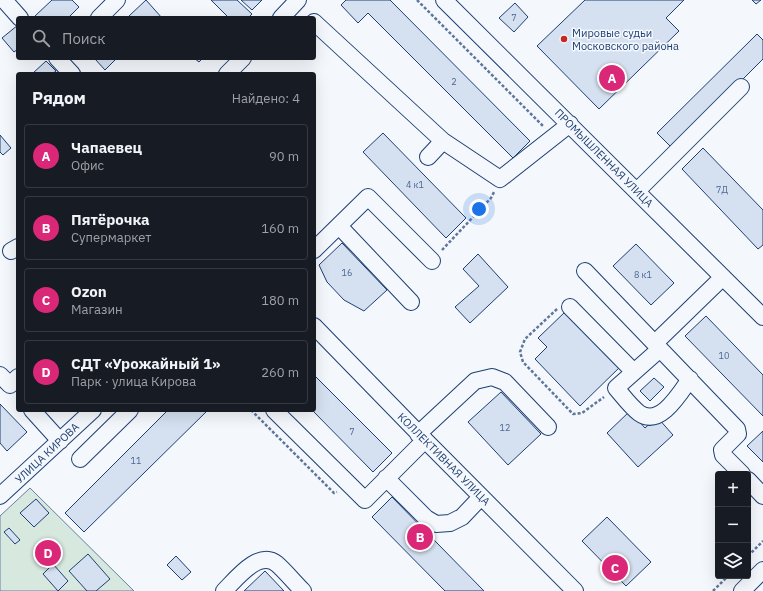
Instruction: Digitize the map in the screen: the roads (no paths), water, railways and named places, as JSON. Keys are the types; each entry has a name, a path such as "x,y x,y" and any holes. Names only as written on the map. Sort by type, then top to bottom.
{"street":[{"path":"4,0 18,16"},
{"path":"101,16 117,0"},
{"path":"283,16 298,0"},
{"name":"ПРОМЫШЛЕННАЯ УЛИЦА","path":"444,0 763,317"},
{"path":"316,24 443,140 500,179 570,124"},
{"path":"60,60 70,72"},
{"path":"229,72 241,60"},
{"path":"636,191 741,87"},
{"path":"428,156 443,140"},
{"path":"316,248 368,197 432,261"},
{"path":"339,226 411,302"},
{"path":"585,271 737,428 738,434 722,450 723,454 739,471"},
{"path":"690,379 672,405 651,417 640,414 616,388 634,372 723,277"},
{"path":"570,307 634,372"},
{"name":"КОЛЛЕКТИВНАЯ УЛИЦА","path":"316,328 481,497 568,589"},
{"path":"276,412 365,500 475,381 492,377 505,382 548,427"},
{"path":"34,412 60,441"},
{"name":"УЛИЦА КИРОВА","path":"0,496 91,412"},
{"path":"80,459 128,412"},
{"path":"386,478 426,518 436,524 450,523 462,517 481,497"},
{"path":"751,483 763,496"},
{"path":"224,591 254,562 266,559 276,563 303,591"},
{"path":"742,591 763,570"}],"place":[{"name":"Мировые судьи Московского района","path":"564,39"},
{"name":"Чапаевец","path":"612,78"},
{"name":"Пятёрочка","path":"420,537"},
{"name":"СДТ «Урожайный 1»","path":"48,553"},
{"name":"Ozon","path":"615,568"}]}
